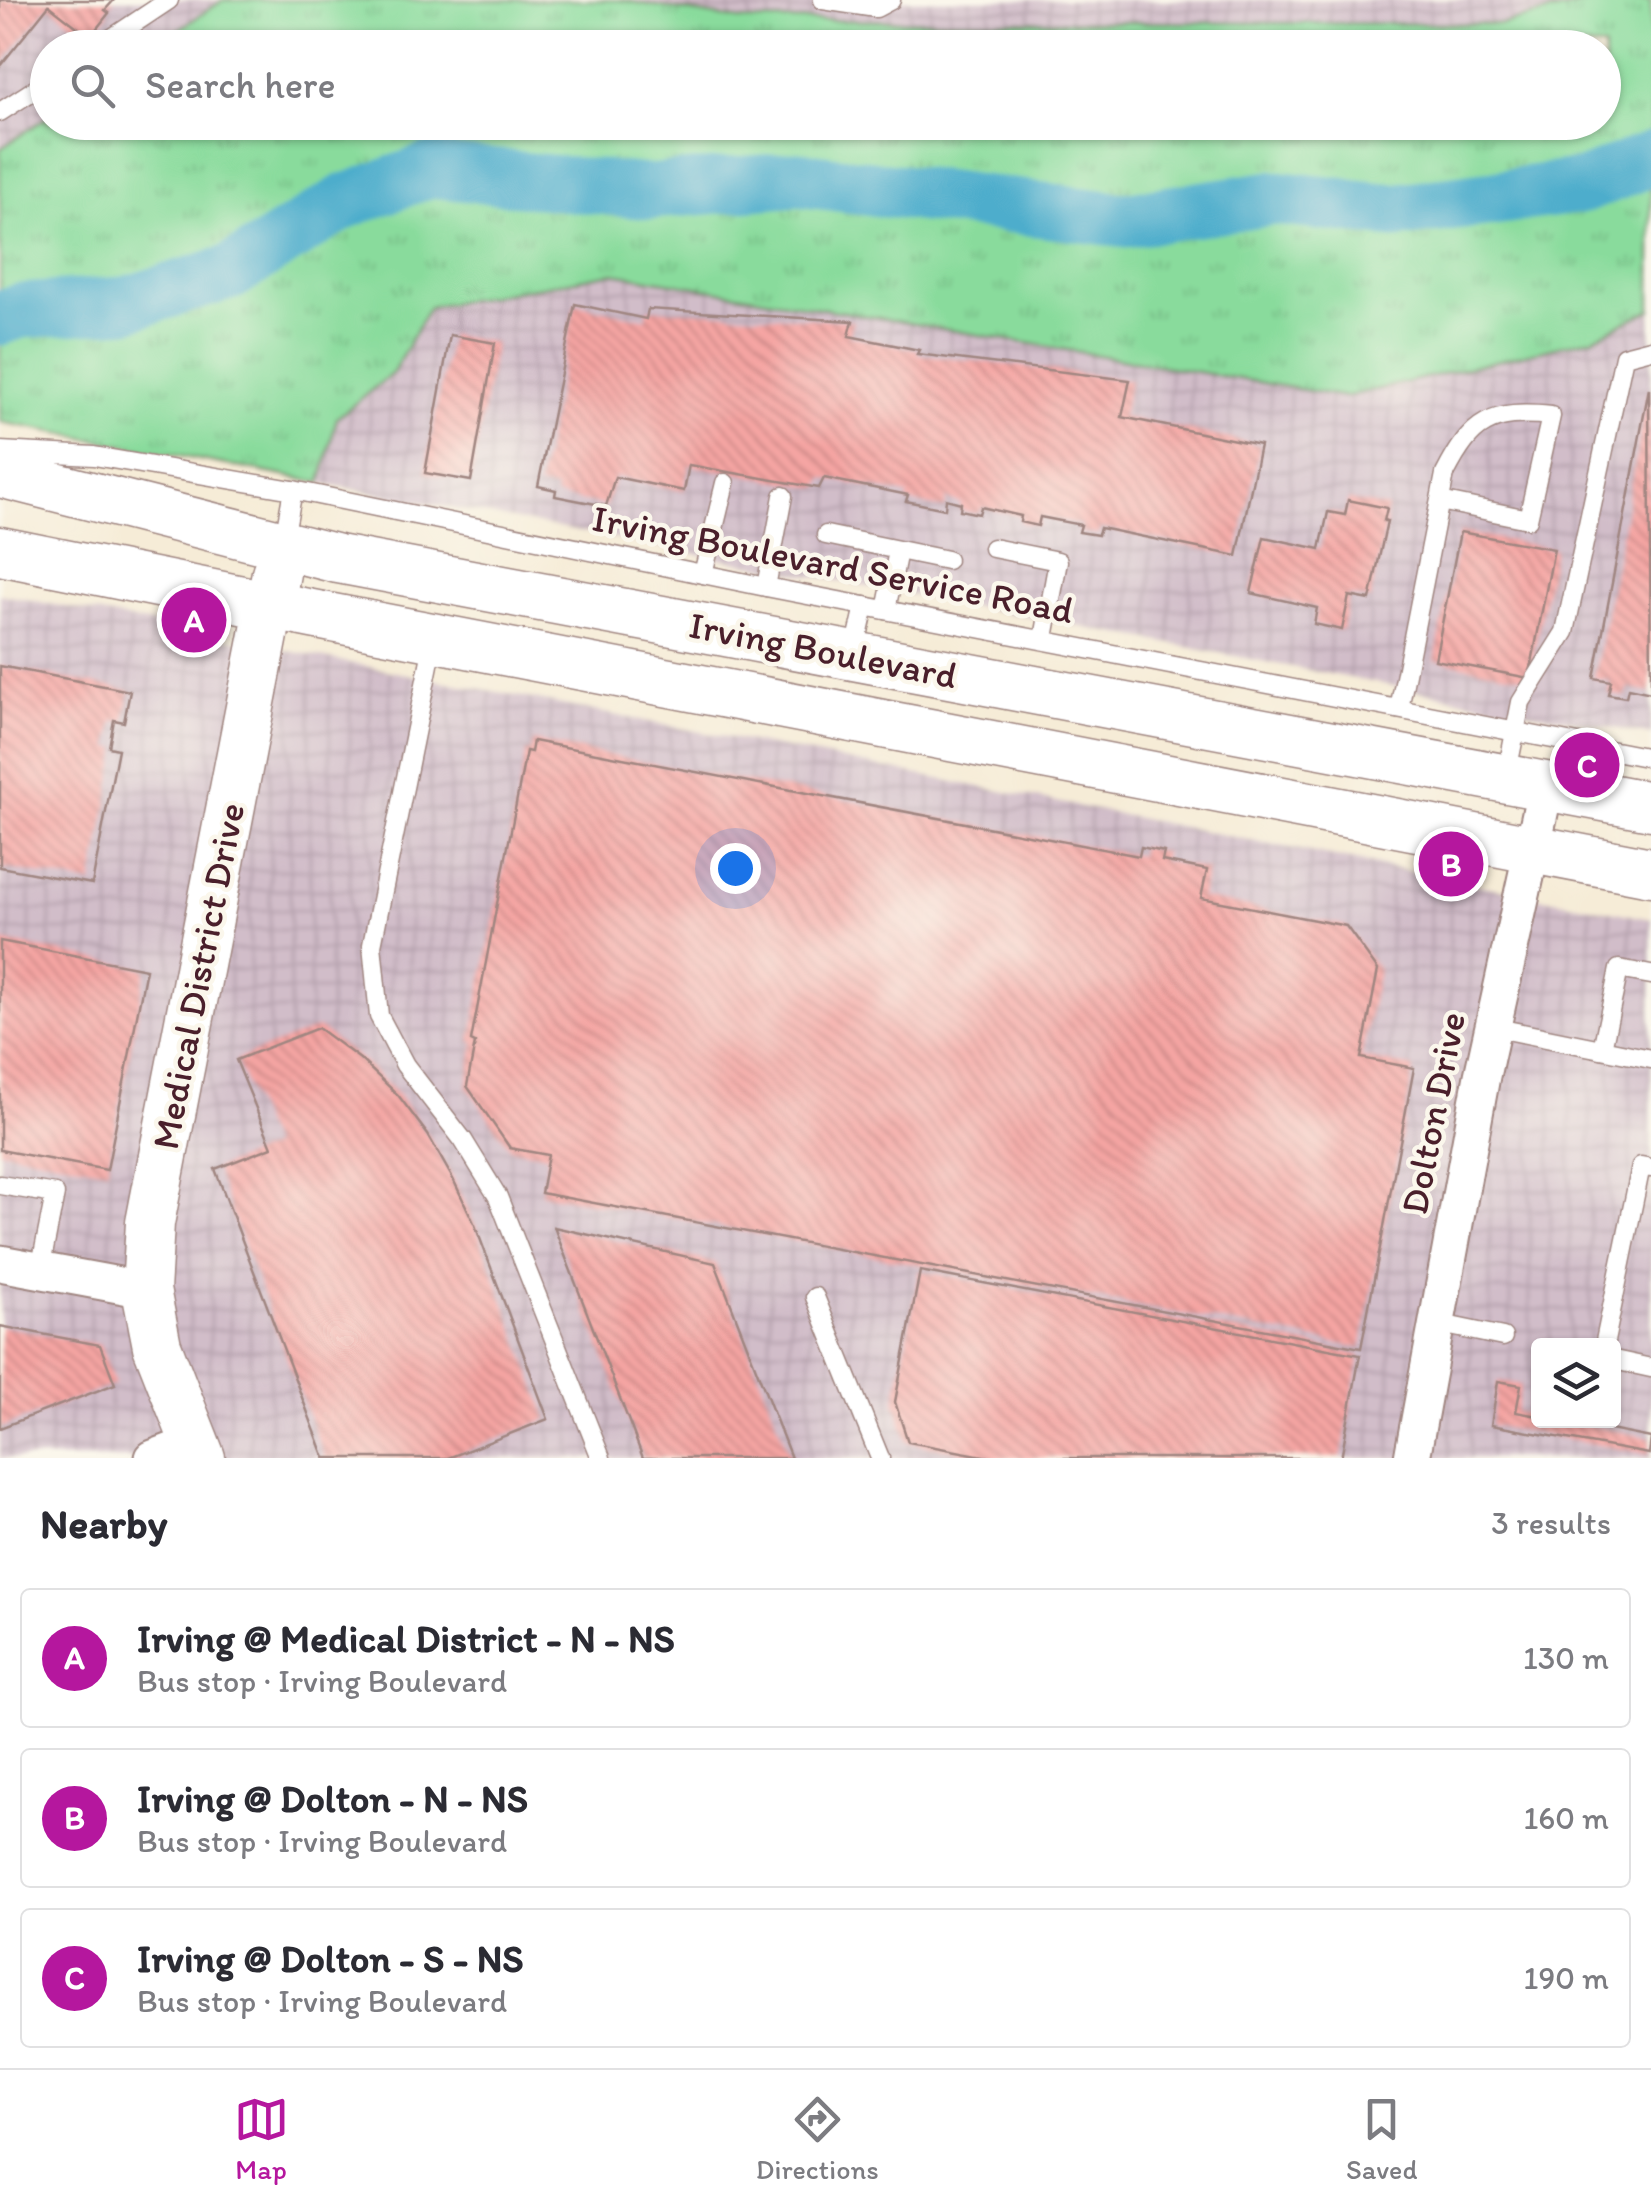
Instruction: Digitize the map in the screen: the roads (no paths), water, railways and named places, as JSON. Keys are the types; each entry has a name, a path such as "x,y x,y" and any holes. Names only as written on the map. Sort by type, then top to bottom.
{"main road":[{"name":"Irving Boulevard","path":"0,474 282,546 1651,806"},
{"name":"Medical District Drive","path":"183,1453 146,1290 150,1223 282,546"},
{"name":"Irving Boulevard","path":"0,551 1651,872"}],"street":[{"name":"Dolton Drive","path":"1412,1458 1492,1028 1531,850 1526,782"},
{"path":"0,1263 146,1290"}],"lane":[{"path":"124,30 169,0"},
{"path":"823,0 876,8 891,0"},
{"path":"0,112 30,92"},
{"path":"1526,782 1516,731 1521,702 1565,632 1624,356 1651,349"},
{"path":"1399,709 1445,474 1462,441 1490,419 1524,413 1551,416 1528,519 1440,501"},
{"name":"Irving Boulevard Service Road","path":"0,451 94,456 293,490 766,587 1651,758"},
{"path":"704,574 725,482"},
{"name":"Medical District Drive","path":"282,546 293,490"},
{"path":"766,587 783,496"},
{"path":"826,535 947,560"},
{"path":"993,548 1058,561 1044,638"},
{"path":"886,610 898,551"},
{"path":"854,656 865,606"},
{"path":"434,637 372,945 379,1016 405,1065 463,1140 498,1197 600,1458"},
{"path":"1602,1049 1619,968 1651,975"},
{"path":"1492,1028 1651,1059"},
{"path":"1606,1338 1641,1166 1651,1168"},
{"path":"0,1185 55,1194 40,1270"},
{"path":"815,1297 880,1458"},
{"path":"1436,1323 1503,1336"},
{"path":"1621,1362 1651,1368"}],"waterway":[{"path":"0,318 20,311 126,304 231,272 346,201 430,170 649,192 798,179 1124,220 1273,198 1394,211 1583,186 1651,159"}],"place":[{"name":"Irving @ Medical District - N - NS","path":"194,620"},
{"name":"Irving @ Dolton - S - NS","path":"1587,765"},
{"name":"Irving @ Dolton - N - NS","path":"1451,864"}]}
